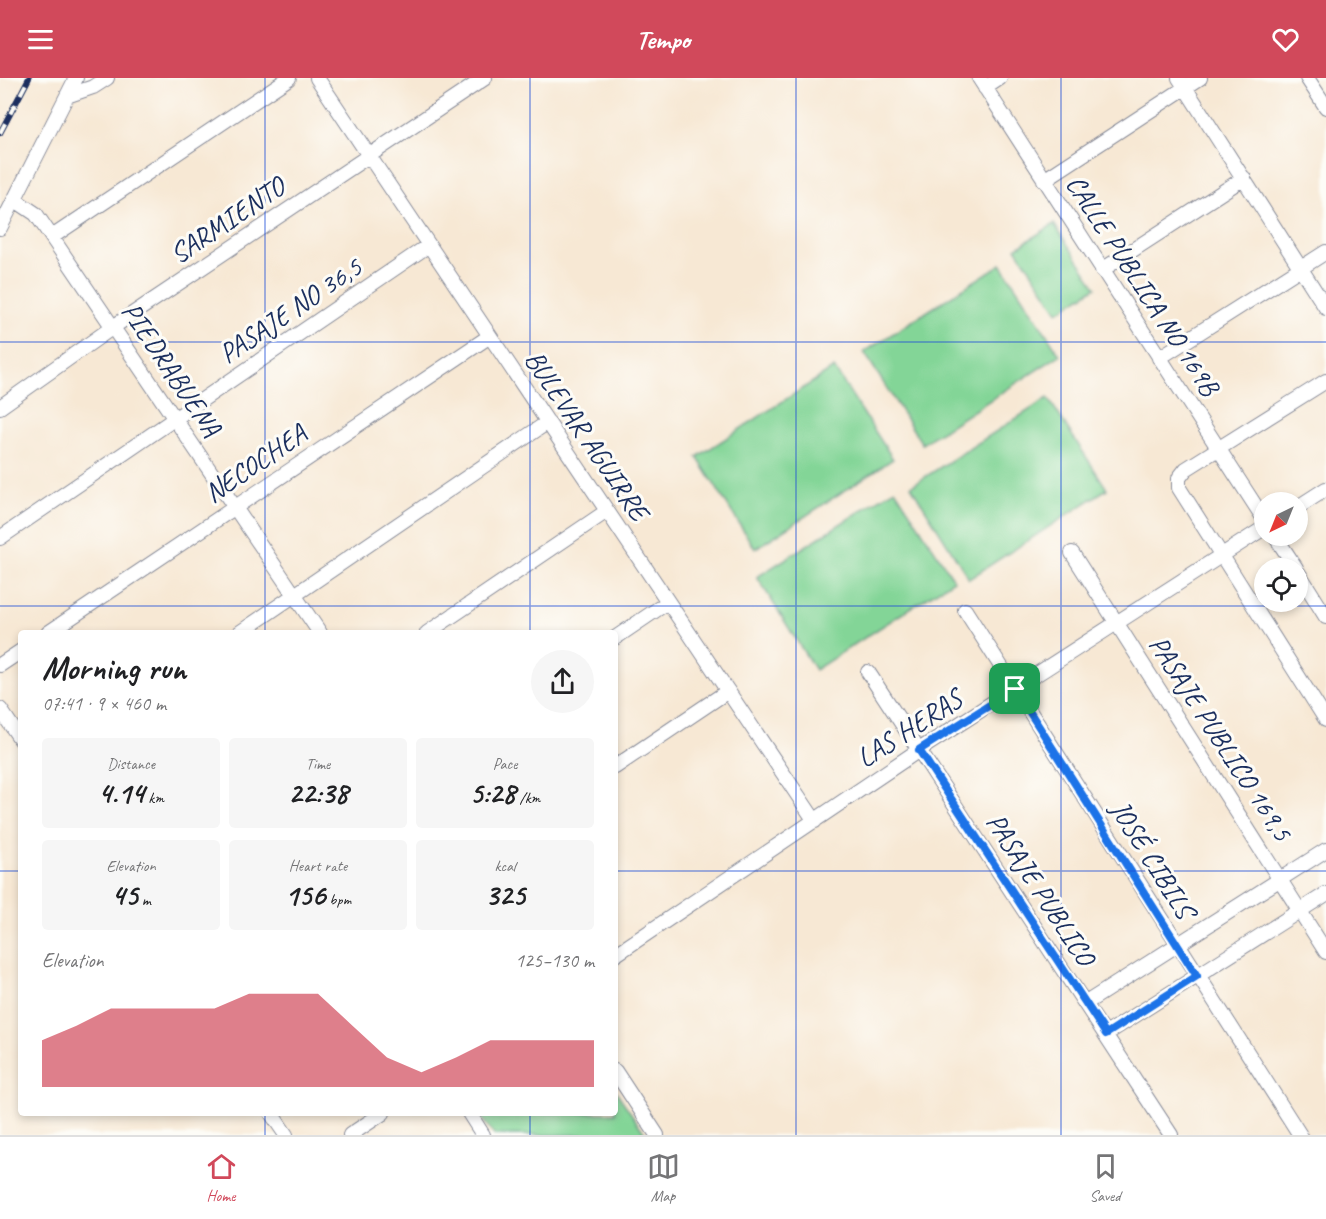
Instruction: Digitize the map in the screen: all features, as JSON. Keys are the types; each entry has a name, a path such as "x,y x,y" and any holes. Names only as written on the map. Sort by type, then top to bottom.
{"street":[{"path":"0,228 76,78"},
{"path":"67,96 93,87 107,78"},
{"path":"52,237 289,78"},
{"name":"BULEVAR AGUIRRE","path":"317,78 815,821"},
{"name":"SARMIENTO","path":"0,407 113,327 485,78"},
{"path":"982,83 1000,78"},
{"path":"1044,180 1182,83 1200,78"},
{"path":"1307,78 1326,107"},
{"name":"CALLE PUBLICA NO 169B","path":"982,83 1254,504"},
{"path":"1182,83 1326,308"},
{"path":"1102,270 1244,178"},
{"name":"PIEDRABUENA","path":"15,200 36,214 318,630"},
{"name":"PASAJE NO 36,5","path":"0,538 429,245"},
{"path":"1159,358 1326,252"},
{"name":"NECOCHEA","path":"52,630 490,336"},
{"path":"1326,381 1186,469 1179,478 1179,488 1326,720"},
{"path":"243,630 548,422"},
{"path":"1308,501 1326,489"},
{"path":"431,630 607,511"},
{"name":"LAS HERAS","path":"618,953 919,750 1254,534"},
{"name":"PASAJE PUBLICO 169,5","path":"1072,553 1326,952"},
{"path":"1308,588 1326,617"},
{"path":"618,636 668,602"},
{"name":"JOSÉ CIBILS","path":"964,610 1300,1135"},
{"path":"0,665 18,653"},
{"name":"PASAJE PUBLICO","path":"868,672 1171,1135"},
{"path":"618,765 728,691"},
{"path":"0,709 18,736"},
{"path":"1086,1003 1326,850"},
{"path":"1106,1034 1326,894"},
{"path":"618,1076 657,1135"},
{"path":"273,1116 286,1135"},
{"path":"350,1135 378,1116"},
{"path":"471,1116 483,1135"}],"green space":[{"path":"1054,224 1096,287 1058,312 1016,248"},
{"path":"1001,264 1060,355 922,444 864,352"},
{"path":"834,368 893,459 755,549 697,457"},
{"path":"1048,398 1107,489 969,579 911,486"},
{"path":"895,489 954,580 815,670 757,577"},
{"path":"618,1094 646,1135 494,1135 480,1116 618,1116"}],"railway":[{"path":"0,133 29,78"}],"route":[{"path":"1015,689 1197,976 1106,1034 919,750 1015,689"}]}
